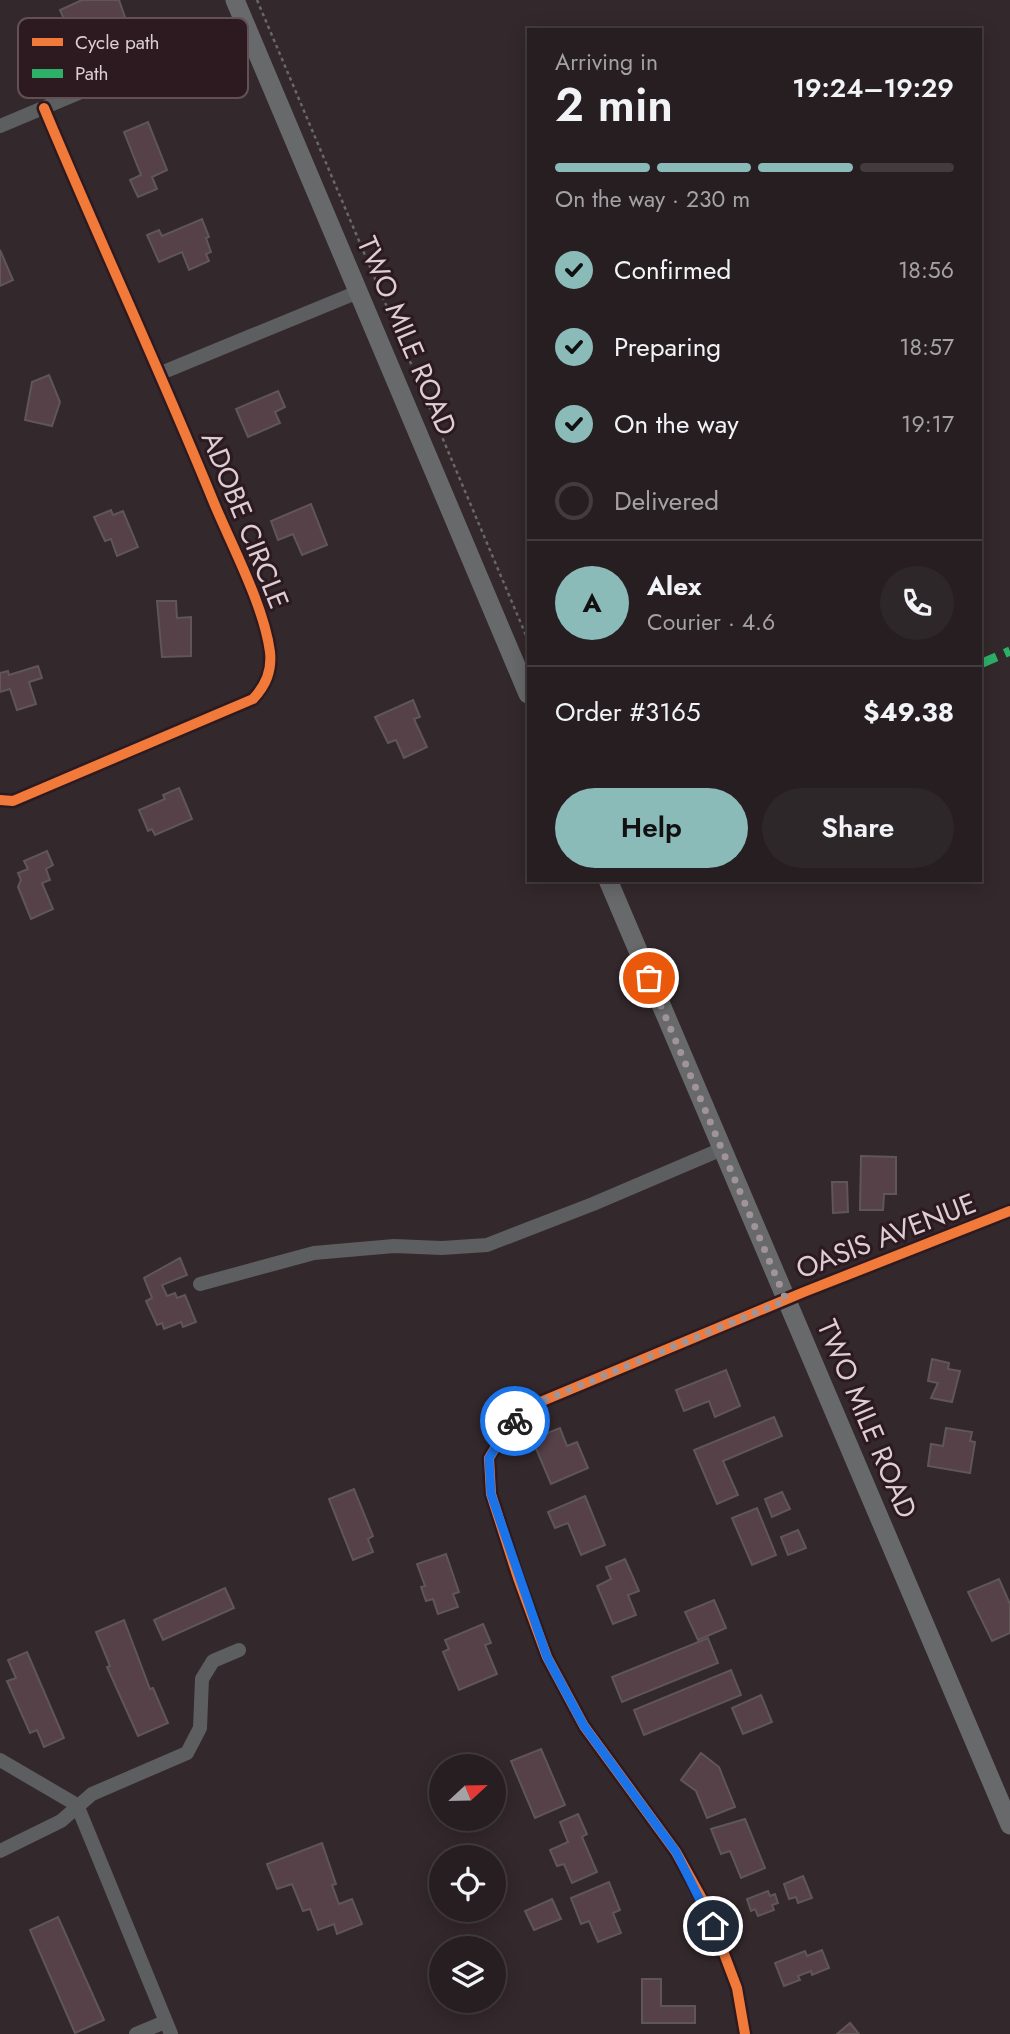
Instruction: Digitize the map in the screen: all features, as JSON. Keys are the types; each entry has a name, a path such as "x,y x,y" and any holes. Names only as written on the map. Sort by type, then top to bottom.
{"main road":[{"name":"TWO MILE ROAD","path":"235,0 243,18"},
{"name":"TWO MILE ROAD","path":"248,30 527,692"},
{"name":"TWO MILE ROAD","path":"609,882 1010,1825"}],"street":[{"path":"0,126 68,98"},
{"name":"ADOBE CIRCLE","path":"0,800 13,801 253,699 269,676 270,653 264,628 161,373 99,239 44,108"},
{"path":"161,373 358,292"},
{"path":"200,1284 314,1253 394,1246 442,1248 487,1245 593,1204 722,1149"},
{"name":"OASIS AVENUE","path":"745,2034 737,1988 706,1906 676,1852 584,1726 547,1657 491,1494 489,1458 506,1430 533,1405 786,1300 1010,1212"},
{"path":"0,1851 61,1821 76,1805 92,1794 187,1753 200,1728 202,1679 213,1661 239,1650"},
{"path":"0,1760 76,1805 168,2028 136,2034"}],"path":[{"path":"257,0 527,638"}],"building":[{"path":"82,0 119,0 125,18 63,18 60,10"},
{"path":"148,122 167,170 152,177 157,189 138,197 130,180 141,175 124,132"},
{"path":"202,219 209,237 206,238 211,252 206,254 209,261 189,270 182,252 159,262 147,235 159,230 162,236"},
{"path":"0,250 13,280 0,286"},
{"path":"49,375 60,402 52,426 25,420 32,382"},
{"path":"278,391 285,407 275,412 280,423 248,437 236,409"},
{"path":"311,504 327,545 302,555 293,534 278,540 271,521"},
{"path":"111,510 113,515 123,511 138,547 117,556 111,539 105,541 94,517"},
{"path":"157,601 176,601 177,618 191,617 191,656 162,657"},
{"path":"38,666 42,678 29,682 36,704 17,710 10,689 0,692 0,673 8,671 9,675"},
{"path":"413,700 420,717 414,719 427,747 404,758 396,740 388,743 375,717"},
{"path":"179,788 192,819 155,835 152,829 148,831 139,810 165,799 163,795"},
{"path":"47,851 53,865 46,869 50,880 42,883 53,909 31,919 18,887 21,880 18,873 28,869 24,861"},
{"path":"861,1156 896,1157 896,1194 884,1194 883,1210 860,1210"},
{"path":"832,1182 847,1182 848,1212 833,1213"},
{"path":"180,1258 187,1275 162,1285 167,1296 175,1293 177,1298 185,1295 196,1322 183,1327 181,1322 164,1329 162,1323 157,1325 146,1301 152,1298 144,1278"},
{"path":"932,1359 949,1363 948,1369 960,1371 952,1402 931,1398 938,1383 928,1381"},
{"path":"726,1370 740,1406 715,1417 709,1401 684,1411 676,1390"},
{"path":"774,1417 782,1436 723,1461 738,1495 717,1504 694,1450"},
{"path":"560,1428 567,1446 577,1442 588,1468 551,1484 532,1439"},
{"path":"946,1428 972,1432 970,1441 975,1442 970,1473 928,1466 931,1444 943,1446"},
{"path":"354,1489 373,1536 368,1539 373,1552 353,1560 329,1499"},
{"path":"782,1492 790,1509 772,1517 765,1499"},
{"path":"585,1496 605,1545 581,1555 568,1523 555,1528 548,1512"},
{"path":"757,1508 776,1555 752,1565 732,1518"},
{"path":"798,1530 806,1548 788,1555 781,1537"},
{"path":"446,1554 459,1592 453,1594 458,1607 438,1614 433,1599 426,1601 421,1587 425,1586 417,1564"},
{"path":"625,1559 639,1591 628,1595 636,1615 613,1624 597,1586 611,1579 606,1567"},
{"path":"999,1579 1010,1604 1010,1633 992,1641 968,1592"},
{"path":"225,1588 234,1608 163,1640 154,1620"},
{"path":"714,1600 726,1628 698,1640 685,1612"},
{"path":"124,1620 150,1689 153,1688 168,1723 138,1736 107,1667 110,1666 96,1632"},
{"path":"483,1624 491,1643 485,1645 497,1674 459,1690 443,1652 449,1649 445,1640"},
{"path":"708,1638 718,1663 622,1702 612,1677"},
{"path":"27,1652 64,1738 44,1747 37,1730 30,1733 7,1681 16,1678 8,1660"},
{"path":"731,1670 741,1695 644,1735 634,1710"},
{"path":"761,1695 772,1722 743,1734 732,1708"},
{"path":"541,1749 565,1805 535,1818 511,1761"},
{"path":"701,1753 719,1767 735,1807 707,1818 696,1791 681,1780"},
{"path":"578,1814 587,1834 582,1837 597,1872 572,1883 564,1864 557,1866 550,1850 568,1842 560,1822"},
{"path":"745,1819 765,1868 741,1878 730,1851 721,1854 711,1829"},
{"path":"322,1843 336,1884 332,1885 339,1904 352,1899 362,1924 337,1934 334,1924 318,1930 310,1909 303,1911 292,1884 277,1889 267,1864"},
{"path":"803,1876 812,1898 798,1903 796,1897 789,1899 784,1884"},
{"path":"609,1882 620,1910 613,1913 621,1933 598,1942 589,1921 581,1924 571,1898"},
{"path":"768,1891 770,1896 775,1894 778,1903 772,1905 774,1910 758,1916 755,1909 751,1911 747,1899"},
{"path":"552,1899 561,1919 534,1930 525,1911"},
{"path":"58,1917 104,2020 75,2033 30,1930"},
{"path":"822,1950 829,1968 812,1975 811,1971 798,1976 800,1980 784,1986 775,1963 805,1951 807,1956"},
{"path":"642,1979 661,1979 661,2006 695,2006 695,2023 642,2023"},
{"path":"850,2023 859,2034 837,2034"}],"marked path":[{"path":"982,663 1010,651"}],"cycle path":[{"path":"0,800 13,801 253,699 265,683 270,665 267,634 246,576 44,108"},
{"path":"745,2034 737,1988 706,1906 676,1852 584,1726 547,1657 491,1494 489,1458 506,1430 533,1405 804,1292 1010,1211"}],"way so far":[{"path":"515,1421 533,1405 786,1300 649,978"}],"route":[{"path":"515,1421 506,1430 489,1458 491,1494 547,1657 584,1726 676,1852 706,1906 713,1926"}]}
